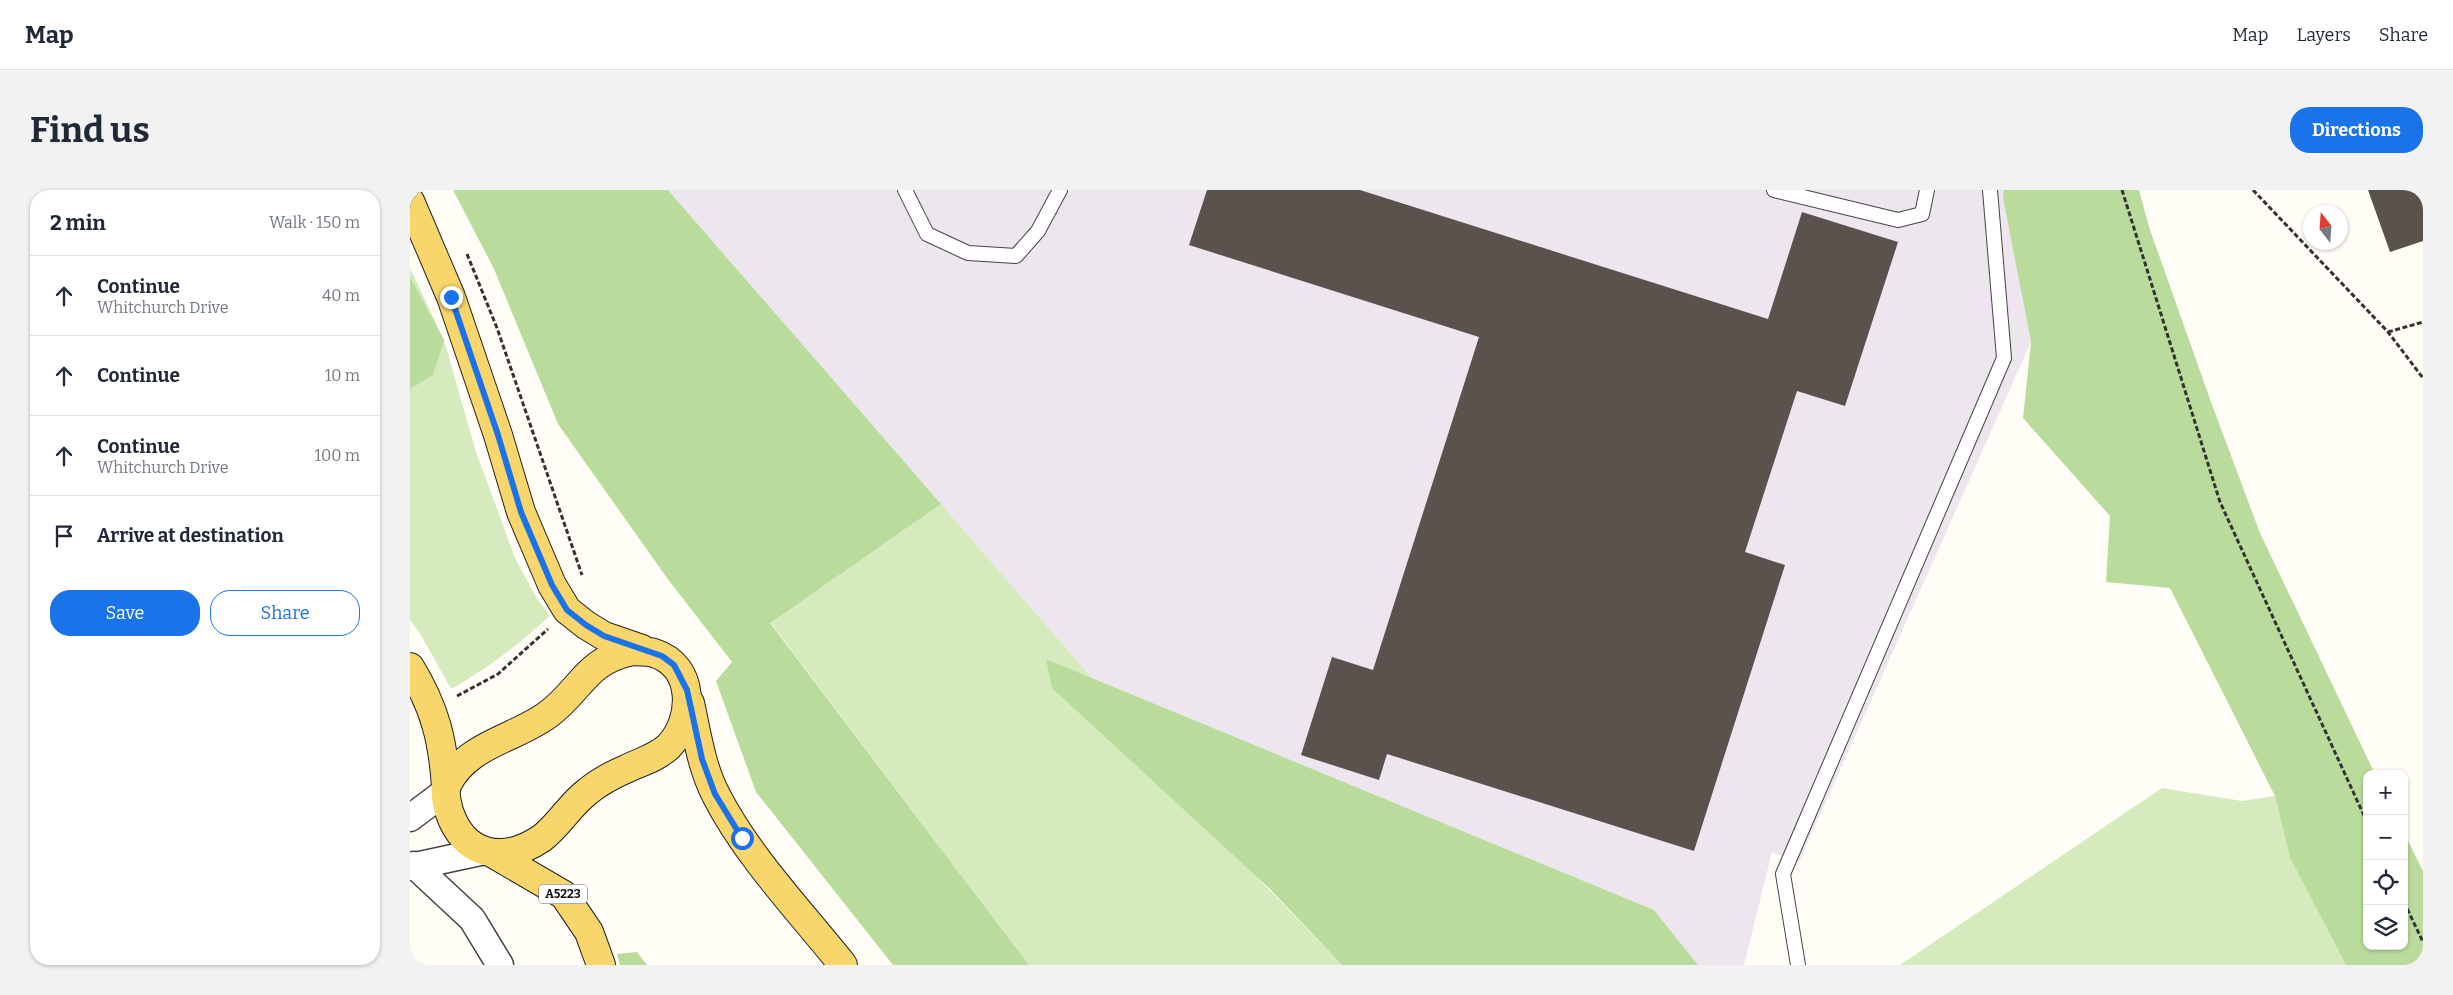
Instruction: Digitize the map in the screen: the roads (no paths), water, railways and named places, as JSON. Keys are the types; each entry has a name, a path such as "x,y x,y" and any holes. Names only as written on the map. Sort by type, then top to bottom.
{"main road":[{"path":"410,201 451,297 498,435 521,512 552,585 567,610 586,625 604,636 653,652 674,665 687,690 702,759 715,794 742,838 843,965"},
{"path":"446,789 454,774 468,759 482,748 534,724 551,712 590,670 602,661 615,655 632,651 653,652"},
{"path":"410,667 432,708 444,750 447,804 459,834 471,845 489,852 508,853 542,838 586,792 604,780 656,756 667,748 683,726 687,709 687,690"},
{"name":"A5223","path":"489,852 564,895 589,932 601,965"}],"street":[{"path":"410,818 446,789"},
{"path":"412,866 489,852"},
{"path":"412,866 472,919 500,965"}],"lane":[{"path":"905,190 927,234 968,252 1016,256 1038,230 1060,190"},
{"path":"1774,190 1898,220 1922,214 1927,190"},
{"path":"1798,965 1783,874 2004,358 1990,190"}]}
